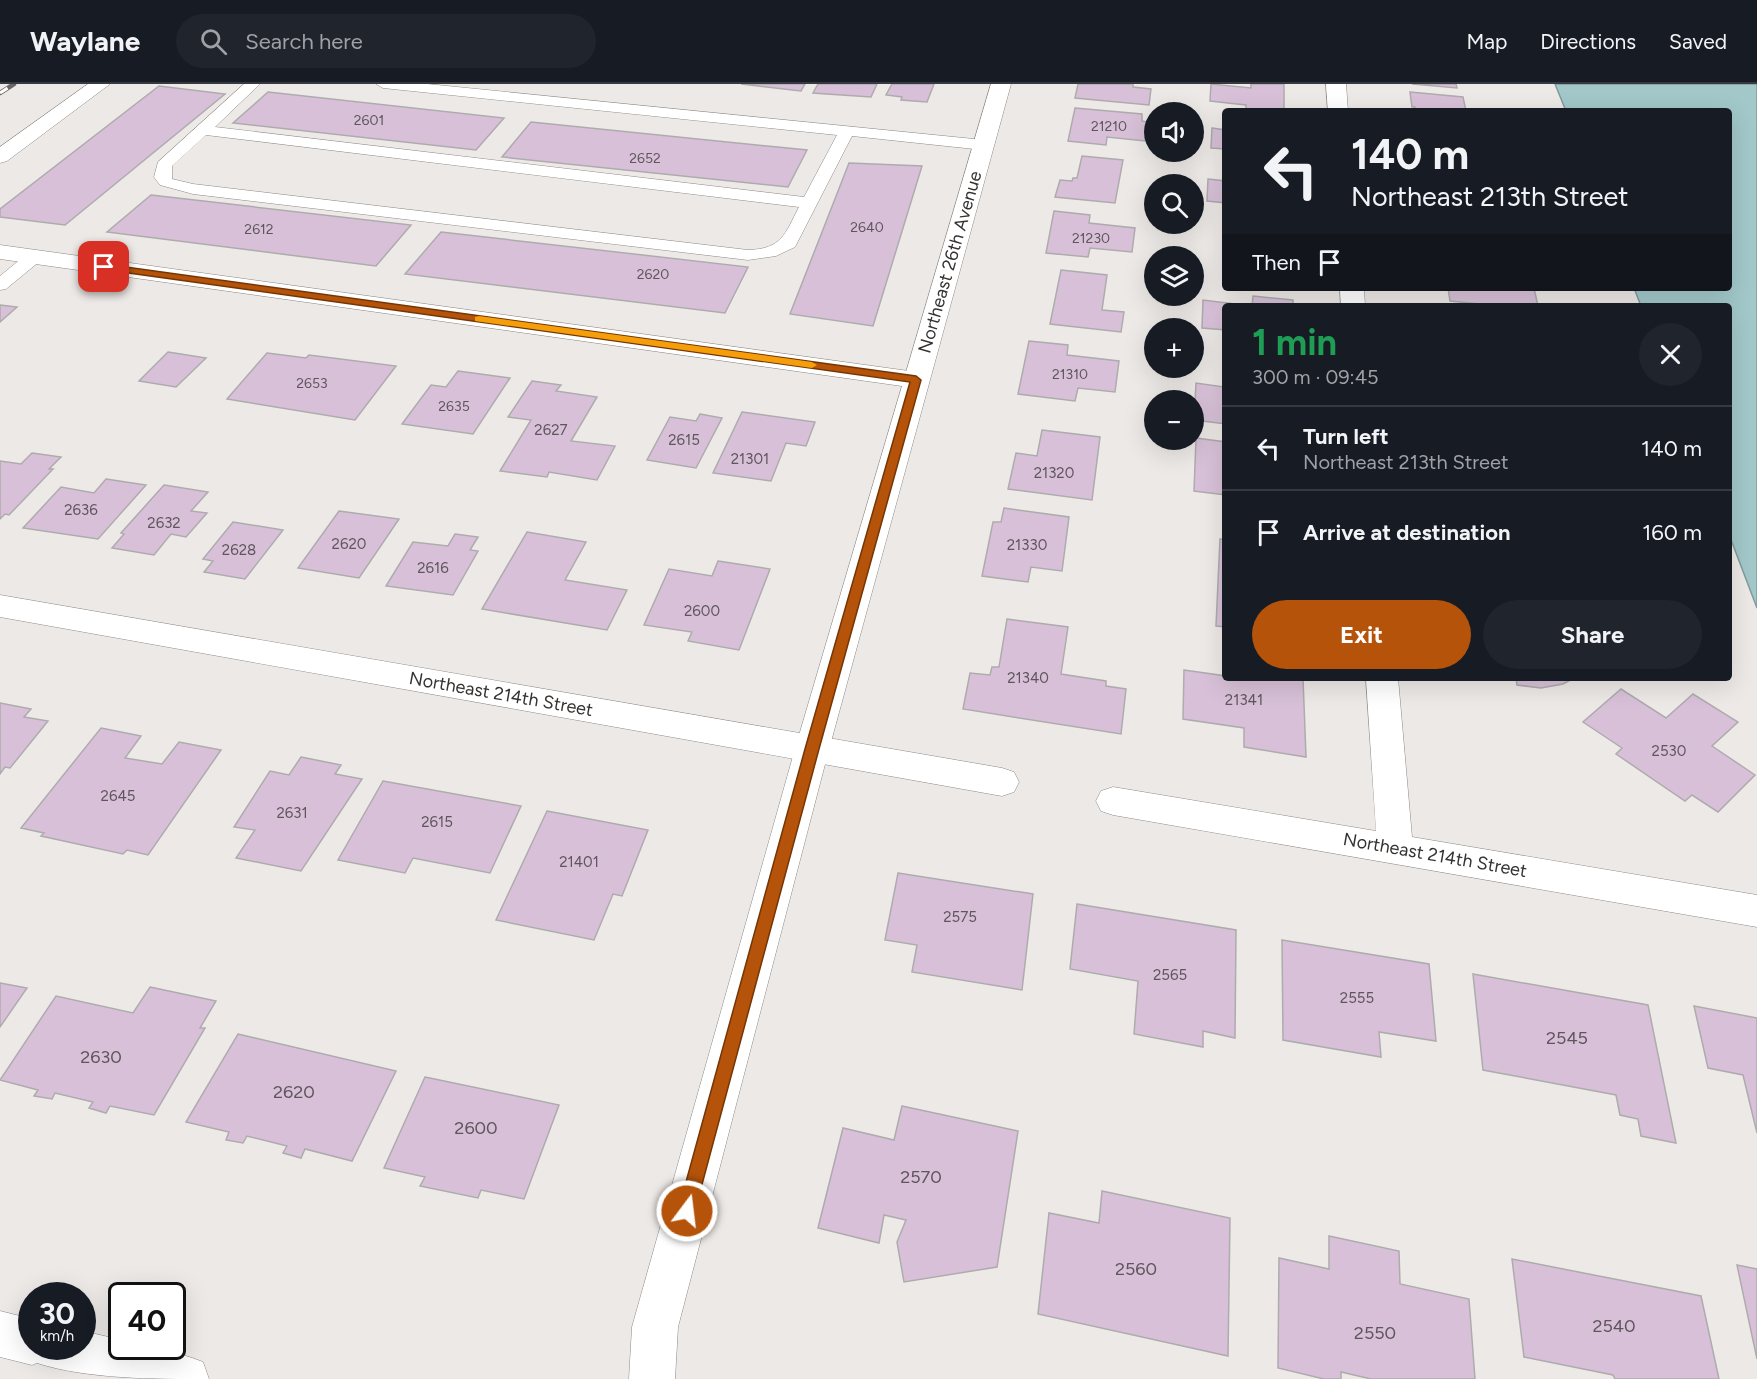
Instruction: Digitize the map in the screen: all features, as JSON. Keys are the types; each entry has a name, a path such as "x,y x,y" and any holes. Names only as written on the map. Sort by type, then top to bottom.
{"street":[{"path":"0,157 100,84"},
{"name":"Northeast 26th Avenue","path":"652,1379 655,1327 812,749 1001,84"},
{"path":"1336,84 1338,108"},
{"path":"0,252 916,380"},
{"name":"Northeast 214th Street","path":"0,606 1002,782"},
{"path":"1382,681 1395,848"},
{"name":"Northeast 214th Street","path":"1113,801 1757,911"},
{"path":"0,1334 18,1338"},
{"path":"96,1357 186,1379"}],"lane":[{"path":"254,84 164,165 162,177 166,182 193,189 748,255 765,255 779,251 789,243 847,131"},
{"path":"382,84 984,145"},
{"path":"203,130 810,203"},
{"path":"0,285 34,257"}],"water":[{"path":"1555,84 1757,84 1757,608 1732,542 1732,303 1640,303 1635,291 1732,291 1732,108 1565,108"}],"building":[{"path":"741,84 805,84 801,91"},
{"path":"818,84 877,84 871,97 813,93"},
{"path":"892,84 934,84 927,102 901,100 902,97 886,95"},
{"path":"1078,84 1133,84 1133,87 1151,89 1149,102 1144,102 1144,105 1075,98"},
{"path":"1211,84 1251,88 1251,84 1284,84 1284,108 1246,108 1246,105 1210,101"},
{"path":"1412,84 1456,84 1457,88"},
{"path":"159,86 225,94 65,225 0,217 0,209"},
{"path":"268,92 504,118 476,150 233,123"},
{"path":"1410,92 1463,97 1465,108 1415,108 1412,107"},
{"path":"1075,108 1142,114 1144,141 1107,137 1106,145 1068,141"},
{"path":"531,122 807,150 788,187 502,157"},
{"path":"1212,128 1222,129 1222,149 1211,148"},
{"path":"1082,156 1123,160 1115,203 1055,197 1060,180 1072,181 1073,178 1077,178"},
{"path":"849,163 922,166 873,326 790,314"},
{"path":"1208,179 1222,181 1222,203 1207,201"},
{"path":"151,195 411,225 376,266 107,232"},
{"path":"1054,211 1090,215 1089,223 1135,228 1132,252 1090,248 1088,257 1046,253"},
{"path":"441,232 748,267 725,313 405,274"},
{"path":"1061,270 1107,275 1102,310 1124,312 1121,332 1050,324"},
{"path":"1448,291 1535,291 1537,303 1470,303 1450,301"},
{"path":"1253,296 1293,300 1293,303 1252,303"},
{"path":"1204,300 1228,303 1222,303 1222,330 1204,328"},
{"path":"0,305 17,307 0,322"},
{"path":"1029,341 1068,345 1067,355 1119,361 1115,392 1078,388 1075,401 1018,394"},
{"path":"168,352 206,358 176,387 139,381"},
{"path":"267,353 306,358 309,355 396,366 355,420 227,399"},
{"path":"458,371 510,378 473,434 402,424 431,385 446,387"},
{"path":"532,381 561,385 556,391 597,397 571,441 615,446 597,480 549,472 547,477 500,471 531,420 508,417"},
{"path":"1196,383 1222,387 1222,424 1204,421 1204,390 1196,390"},
{"path":"742,412 815,422 806,446 786,443 771,481 713,473"},
{"path":"700,414 722,418 696,468 647,460 670,417 696,421"},
{"path":"1042,430 1100,437 1092,500 1008,489 1016,453 1037,456"},
{"path":"1204,439 1222,441 1222,494 1194,491 1196,450 1204,450"},
{"path":"32,453 61,457 49,469 53,469 9,515 5,514 0,519 0,461 21,464"},
{"path":"106,479 146,485 98,539 23,528 61,487 94,493"},
{"path":"164,485 208,492 191,511 207,513 186,537 171,534 154,555 112,548 124,534 121,533"},
{"path":"1004,508 1069,517 1062,571 1031,567 1028,582 982,576 993,522 1001,522"},
{"path":"339,511 399,519 359,578 298,568"},
{"path":"233,522 283,530 245,579 204,572 213,561 203,559"},
{"path":"527,532 586,542 565,580 627,590 607,630 482,609"},
{"path":"455,534 478,537 470,550 478,551 453,595 386,586 413,542 448,546"},
{"path":"1220,539 1222,539 1222,627 1216,626"},
{"path":"718,561 770,569 739,650 688,641 692,632 644,625 669,569 712,576"},
{"path":"1007,619 1068,627 1061,674 1106,681 1106,686 1126,689 1121,734 963,709 970,673 990,675 992,667 999,667"},
{"path":"1184,670 1222,675 1222,681 1303,681 1306,757 1244,747 1244,728 1183,719"},
{"path":"1516,681 1568,681 1541,688 1517,685"},
{"path":"1621,689 1666,718 1693,694 1738,722 1712,746 1755,775 1718,812 1692,795 1685,801 1616,754 1622,748 1583,722"},
{"path":"0,703 31,709 24,717 48,721 10,768 5,767 0,774"},
{"path":"101,728 141,736 125,758 162,764 179,742 221,750 148,855 127,850 123,854 41,836 44,833 21,828"},
{"path":"301,757 341,765 335,774 362,779 301,871 236,858 255,830 234,827 270,771 289,775"},
{"path":"383,781 521,806 490,873 413,858 405,873 338,860"},
{"path":"547,811 648,830 622,896 613,894 594,940 496,920"},
{"path":"898,873 1033,894 1022,990 912,972 917,945 885,940"},
{"path":"1077,904 1236,930 1235,1038 1203,1031 1203,1047 1134,1034 1138,981 1070,969"},
{"path":"1282,940 1429,964 1436,1041 1379,1032 1381,1057 1283,1040"},
{"path":"1473,974 1648,1005 1676,1143 1641,1136 1638,1119 1620,1115 1616,1095 1483,1070"},
{"path":"0,983 27,988 0,1027"},
{"path":"150,987 216,1001 200,1028 205,1028 154,1115 110,1106 106,1113 89,1108 93,1102 55,1093 52,1099 34,1096 38,1090 0,1080 56,996 133,1013"},
{"path":"1694,1006 1757,1018 1757,1133 1743,1075 1708,1068"},
{"path":"238,1034 396,1071 352,1161 305,1149 301,1158 283,1153 287,1146 247,1136 243,1143 226,1140 229,1132 186,1122"},
{"path":"425,1077 559,1105 524,1199 481,1190 478,1198 420,1186 425,1177 384,1168"},
{"path":"902,1106 1018,1131 997,1267 904,1282 897,1242 906,1220 884,1215 879,1243 818,1228 843,1128 894,1140"},
{"path":"1102,1191 1230,1218 1228,1356 1038,1314 1049,1213 1099,1223"},
{"path":"1329,1236 1399,1251 1400,1284 1469,1299 1475,1379 1371,1379 1341,1372 1341,1379 1324,1379 1278,1368 1279,1258 1329,1269"},
{"path":"1512,1259 1701,1296 1719,1379 1615,1379 1613,1375 1524,1357"},
{"path":"1737,1265 1757,1269 1757,1359"}],"railway":[{"path":"0,93 14,84"}],"slow traffic":[{"path":"479,319 812,365"}],"route":[{"path":"104,267 916,380 812,749 687,1211"}]}
